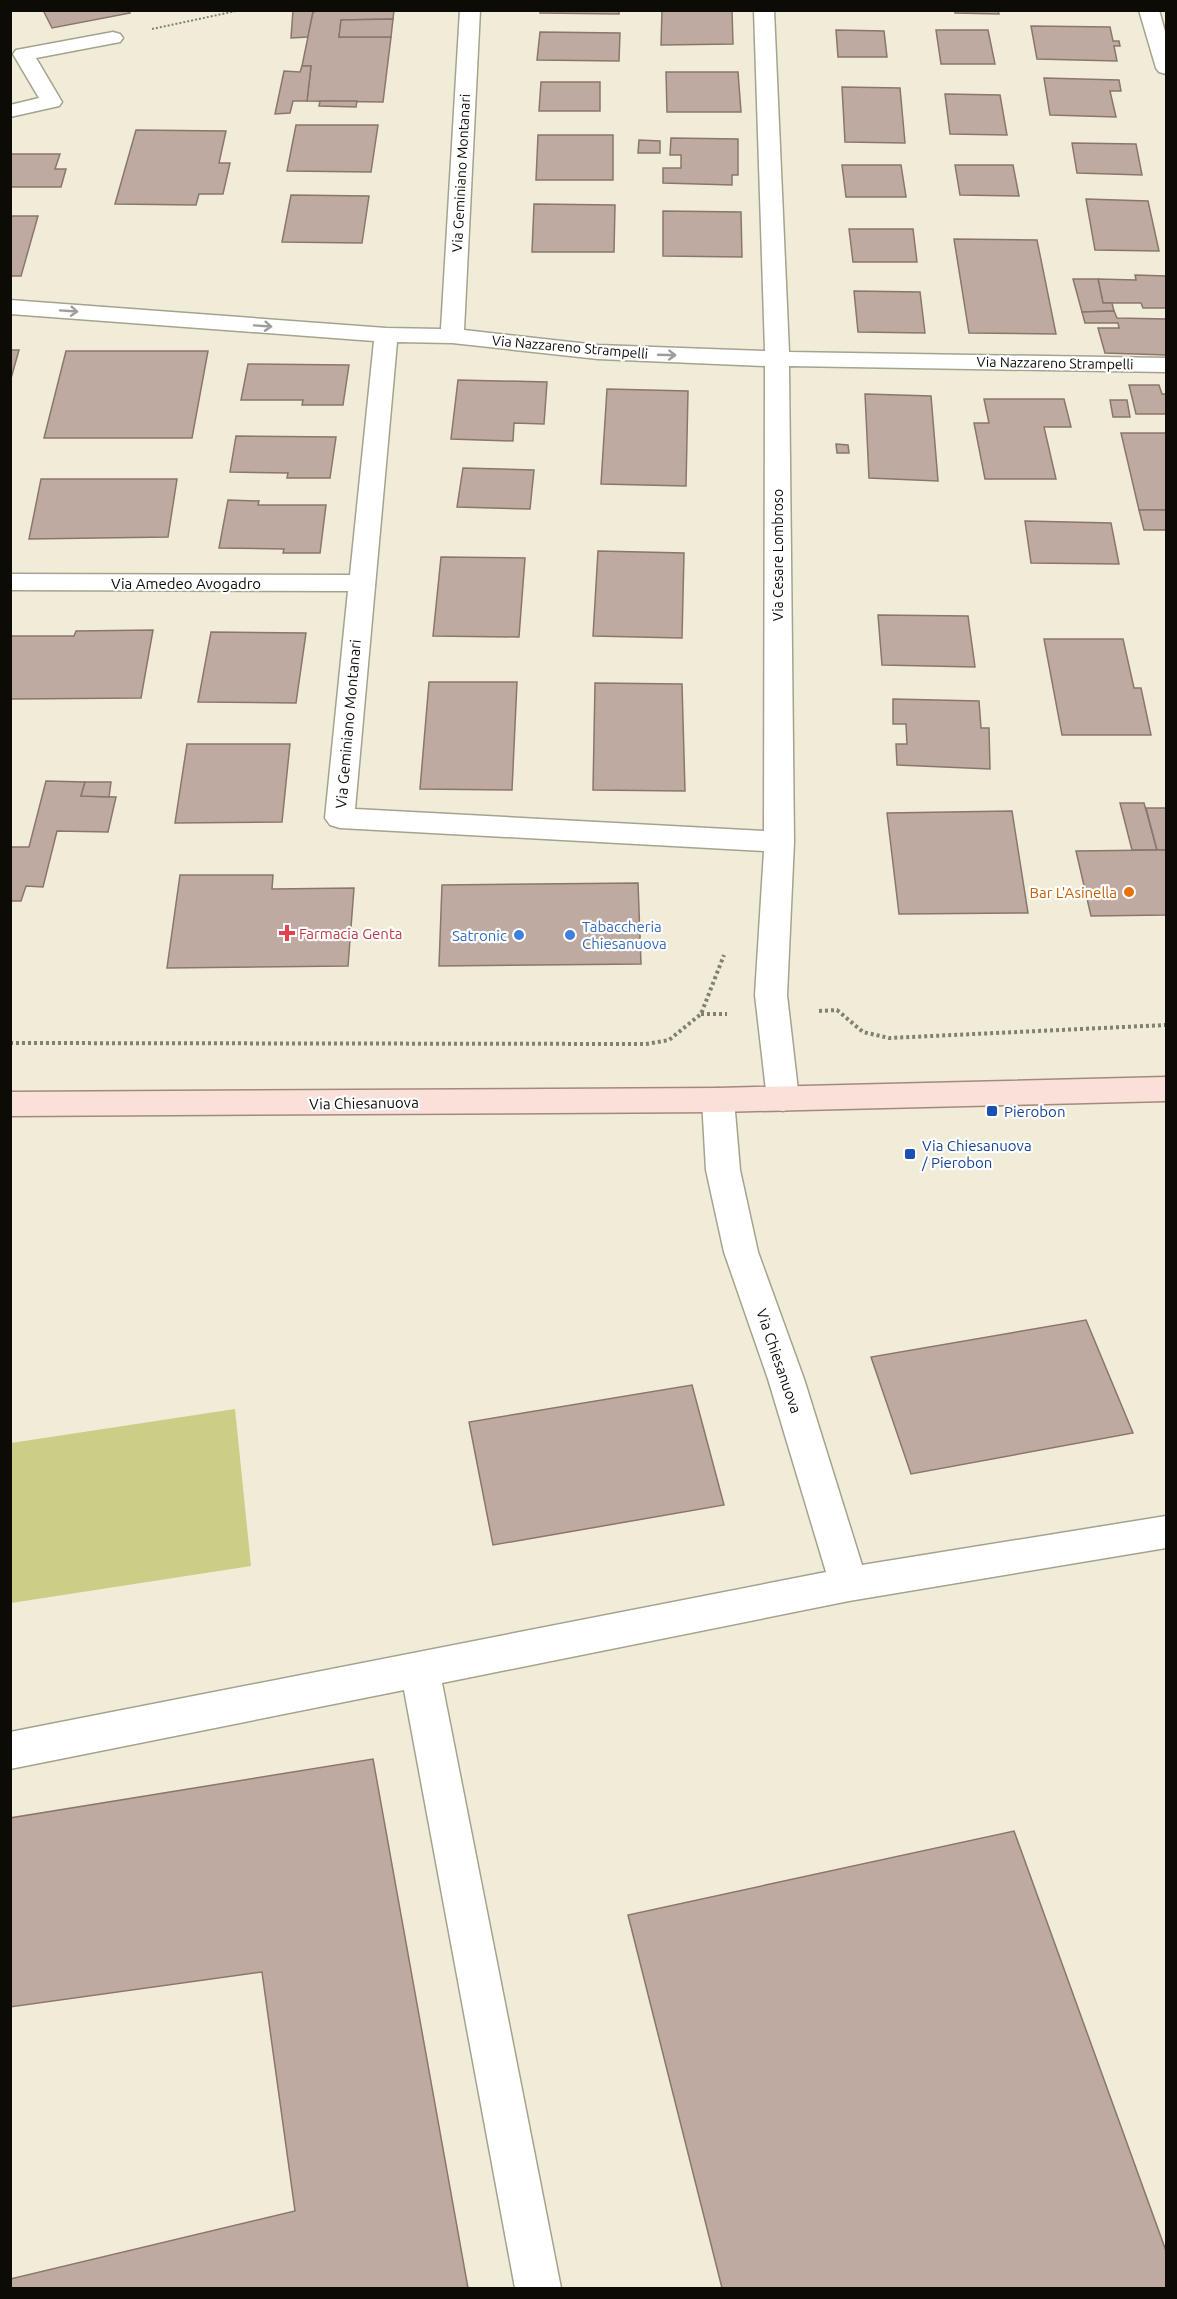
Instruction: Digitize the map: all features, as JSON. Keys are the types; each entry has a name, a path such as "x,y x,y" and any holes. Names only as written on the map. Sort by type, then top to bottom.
{"main road":[{"name":"Via Chiesanuova","path":"10,1104 718,1100 1167,1089"}],"street":[{"name":"Via Geminiano Montanari","path":"453,336 470,10"},
{"name":"Via Cesare Lombroso","path":"764,10 777,359 779,842 771,995 783,1099"},
{"path":"1149,10 1166,64"},
{"path":"10,111 52,102 19,47 113,38"},
{"name":"Via Nazzareno Strampelli","path":"10,307 386,335 453,336 598,352 777,359 1167,365"},
{"name":"Via Geminiano Montanari","path":"386,335 340,818 779,842"},
{"name":"Via Amedeo Avogadro","path":"10,582 361,583"},
{"name":"Via Chiesanuova","path":"718,1100 723,1170 741,1252 786,1379 849,1584"},
{"path":"10,1751 849,1584 1167,1532"},
{"path":"420,1670 538,2289"}],"path":[{"path":"113,38 242,10"},
{"path":"837,1010 863,1032 889,1038 1167,1025"},
{"path":"10,1043 646,1044 669,1041 701,1014"}],"green space":[{"path":"235,1409 251,1566 11,1603 11,1443"}],"building":[{"path":"43,10 128,10 130,13 52,28"},
{"path":"293,10 320,10 313,12 308,37 291,38"},
{"path":"320,10 394,10 393,19 341,20 339,37 391,37 383,102 307,101 311,66 302,66 313,12"},
{"path":"540,10 619,10 619,14 540,13"},
{"path":"662,10 732,10 733,44 661,45"},
{"path":"955,10 998,10 999,14 955,13"},
{"path":"393,19 391,37 339,37 341,20"},
{"path":"1031,26 1110,27 1113,41 1119,41 1120,46 1114,46 1117,61 1037,59"},
{"path":"836,30 884,31 887,57 838,57"},
{"path":"936,30 988,30 995,64 941,64"},
{"path":"540,32 620,33 619,61 537,60"},
{"path":"302,66 311,66 307,101 293,101 290,113 275,114 284,71 300,72"},
{"path":"666,72 738,72 741,112 667,112"},
{"path":"1044,78 1119,80 1121,91 1110,91 1116,117 1050,115"},
{"path":"541,82 600,82 600,111 539,111"},
{"path":"842,87 900,88 905,143 845,142"},
{"path":"945,94 1000,95 1007,135 950,134"},
{"path":"320,101 357,101 356,107 319,106"},
{"path":"296,125 378,125 371,172 287,171"},
{"path":"136,130 226,131 219,163 230,163 223,194 199,194 196,205 115,204"},
{"path":"538,135 613,135 613,180 536,180"},
{"path":"671,138 738,139 738,175 732,175 732,185 663,183 663,168 681,168 681,155 670,155"},
{"path":"639,140 660,141 660,153 638,153"},
{"path":"1072,143 1136,144 1142,175 1077,173"},
{"path":"10,154 60,154 55,169 66,169 61,187 10,187"},
{"path":"842,165 901,165 906,197 846,197"},
{"path":"955,165 1013,165 1019,196 960,195"},
{"path":"291,195 369,196 362,243 282,242"},
{"path":"1086,199 1148,201 1159,251 1095,250"},
{"path":"534,204 615,205 614,252 532,252"},
{"path":"663,211 741,212 742,257 663,256"},
{"path":"10,216 38,216 21,276 10,276"},
{"path":"849,229 913,229 917,262 853,262"},
{"path":"954,239 1037,240 1056,334 969,333"},
{"path":"1135,275 1166,276 1166,308 1143,308 1141,303 1103,303 1098,279 1136,280"},
{"path":"1073,279 1098,279 1103,303 1112,303 1114,311 1082,312"},
{"path":"854,291 920,292 925,333 858,332"},
{"path":"1114,311 1117,318 1166,319 1166,355 1105,353 1098,328 1119,328 1118,323 1085,323 1082,312"},
{"path":"10,350 19,350 10,382"},
{"path":"66,351 208,351 192,438 44,438"},
{"path":"248,364 349,365 343,405 302,405 303,400 241,400"},
{"path":"458,380 547,382 544,424 514,423 513,441 451,439"},
{"path":"1129,385 1159,385 1162,394 1166,394 1166,414 1136,414"},
{"path":"607,389 688,391 686,486 601,484"},
{"path":"865,394 931,396 938,481 869,478"},
{"path":"984,399 1064,399 1071,427 1044,427 1056,479 985,479 974,423 989,423"},
{"path":"1110,400 1127,400 1130,417 1113,417"},
{"path":"1121,433 1166,433 1166,510 1139,510"},
{"path":"236,436 336,437 330,478 287,478 288,473 230,472"},
{"path":"836,444 848,445 849,453 837,453"},
{"path":"463,468 534,470 530,509 457,507"},
{"path":"41,479 177,479 168,537 29,539"},
{"path":"228,500 259,501 258,505 326,505 320,553 283,553 284,549 219,548"},
{"path":"1139,510 1166,510 1166,530 1144,530"},
{"path":"1025,521 1111,523 1119,564 1031,563"},
{"path":"598,551 684,553 682,638 593,636"},
{"path":"441,557 525,558 519,637 433,636"},
{"path":"878,615 968,616 975,667 882,665"},
{"path":"153,630 141,698 10,699 10,636 74,636 76,631"},
{"path":"211,632 306,633 296,703 198,702"},
{"path":"1044,639 1123,639 1134,688 1141,688 1151,735 1062,735"},
{"path":"429,682 517,682 512,790 420,789"},
{"path":"595,683 682,684 685,791 593,790"},
{"path":"893,699 979,701 981,728 989,728 990,769 897,765 896,744 907,744 906,724 893,724"},
{"path":"187,744 290,744 282,822 175,823"},
{"path":"46,781 85,782 81,796 116,797 108,832 57,831 43,887 26,886 21,901 10,901 10,847 29,847"},
{"path":"85,782 111,782 109,797 81,796"},
{"path":"1120,803 1144,803 1157,850 1132,850"},
{"path":"1146,808 1166,808 1166,850 1157,850"},
{"path":"1012,811 1028,913 899,914 887,813"},
{"path":"1166,850 1166,915 1091,916 1076,851"},
{"path":"180,875 273,875 272,889 354,888 348,966 167,968"},
{"path":"638,883 641,964 439,966 442,885"},
{"path":"1086,1320 1133,1433 911,1474 871,1357"},
{"path":"692,1385 724,1505 493,1545 469,1422"},
{"path":"373,1759 468,2288 10,2288 10,2279 295,2211 262,1972 10,2007 10,1818"},
{"path":"1014,1831 1166,2251 1166,2288 722,2288 628,1915"}],"place":[{"name":"Bar L'Asinella","path":"1129,892"},
{"name":"Farmacia Genta","path":"287,933"},
{"name":"Satronic","path":"519,935"},
{"name":"Tabaccheria Chiesanuova","path":"570,935"},
{"name":"Pierobon","path":"992,1111"},
{"name":"Via Chiesanuova / Pierobon","path":"910,1154"}]}
